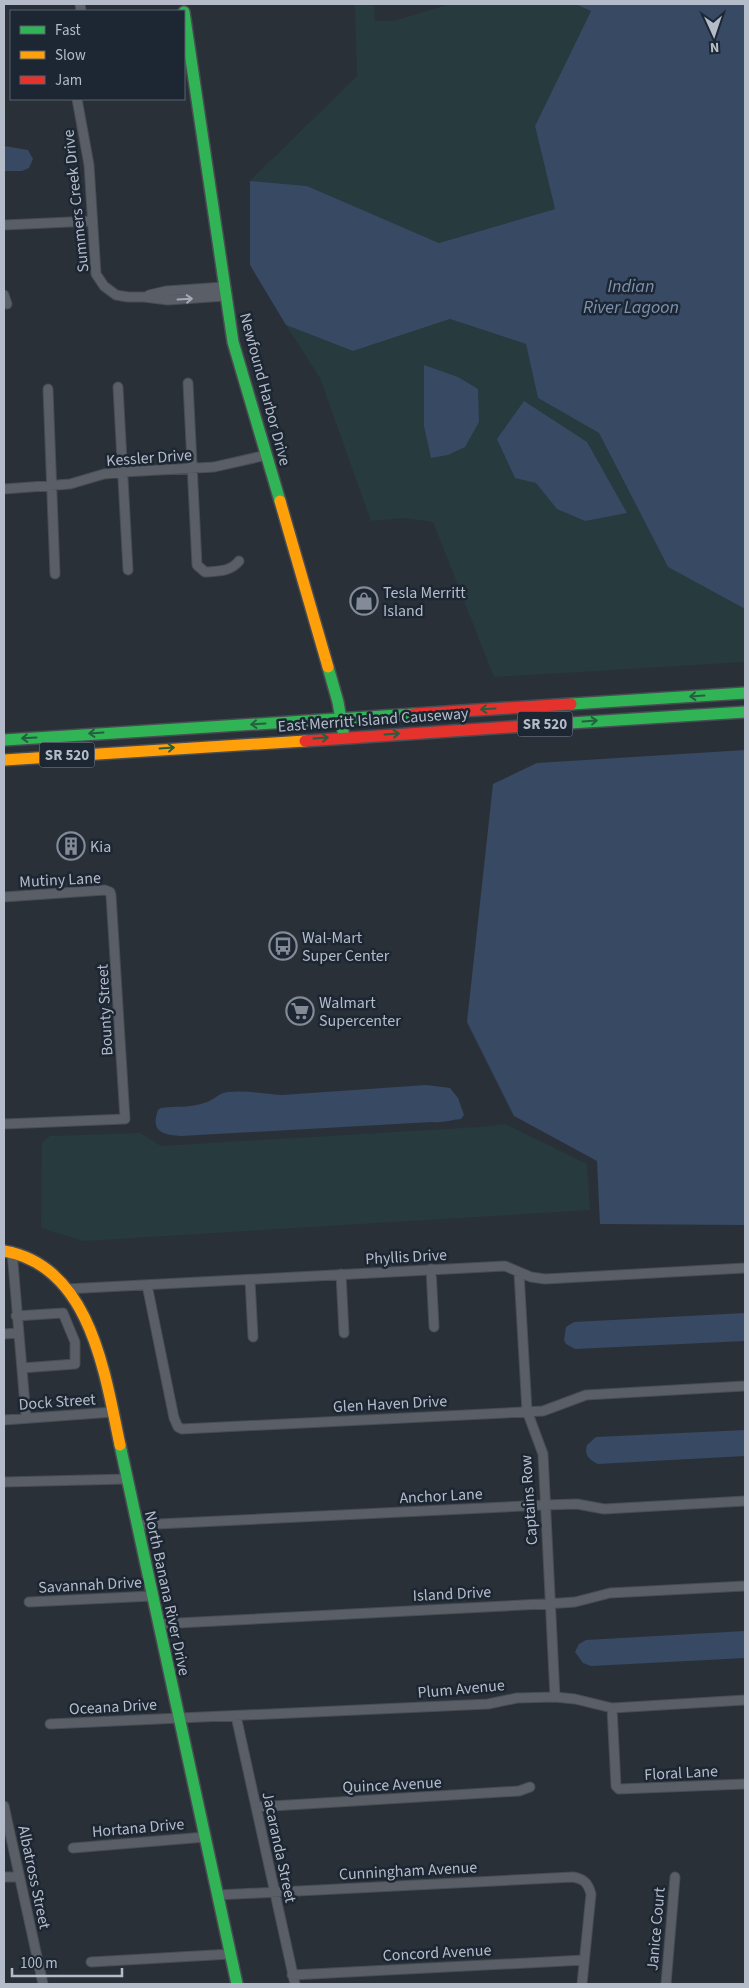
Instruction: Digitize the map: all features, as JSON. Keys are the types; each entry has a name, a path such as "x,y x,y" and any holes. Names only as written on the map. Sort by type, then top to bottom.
{"street":[{"name":"Newfound Harbor Drive","path":"185,19 233,342 306,583 341,718 344,737"},
{"name":"Summers Creek Drive","path":"77,100 90,166 96,274 104,286 116,294 128,297 168,300 224,291"},
{"path":"4,225 92,221"},
{"path":"188,383 197,565 205,572 226,570 235,567 239,562"},
{"path":"118,387 128,570"},
{"path":"48,389 55,574"},
{"name":"Kessler Drive","path":"4,489 70,484 104,474 226,465 267,455"},
{"name":"East Merritt Island Causeway","path":"4,740 745,693"},
{"name":"East Merritt Island Causeway","path":"4,760 745,712"},
{"name":"Mutiny Lane","path":"4,897 105,890 110,892 113,900"},
{"name":"Bounty Street","path":"4,1124 125,1118 113,900"},
{"path":"8,1251 26,1417"},
{"name":"North Banana River Drive","path":"8,1251 33,1259 41,1264 66,1289 82,1313 95,1340 113,1412 237,1984"},
{"name":"Phyllis Drive","path":"66,1289 504,1266 531,1277 545,1279 745,1268"},
{"path":"431,1270 434,1327"},
{"name":"Captains Row","path":"519,1273 527,1410 542,1454 555,1697"},
{"path":"341,1274 344,1333"},
{"path":"250,1280 253,1337"},
{"name":"Glen Haven Drive","path":"147,1285 174,1418 178,1426 182,1428 527,1410 543,1411 586,1395 745,1386"},
{"path":"16,1316 63,1313 75,1342 75,1364 22,1368"},
{"path":"4,1334 18,1333"},
{"name":"Dock Street","path":"4,1420 113,1412"},
{"path":"4,1482 127,1479"},
{"name":"Anchor Lane","path":"137,1525 544,1505 577,1504 604,1509 745,1501"},
{"name":"Island Drive","path":"159,1624 575,1602 610,1593 745,1586"},
{"name":"Savannah Drive","path":"29,1602 152,1596"},
{"name":"Plum Avenue","path":"178,1717 488,1704 518,1698 555,1697 575,1699 612,1708 745,1700"},
{"name":"Floral Lane","path":"612,1708 616,1786 619,1789 745,1784"},
{"name":"Jacaranda Street","path":"236,1716 294,1980"},
{"name":"Oceana Drive","path":"50,1724 178,1717"},
{"name":"Quince Avenue","path":"256,1807 519,1791 530,1787"},
{"name":"Albatross Street","path":"4,1806 43,1984"},
{"name":"Hortana Drive","path":"73,1848 205,1836"},
{"path":"4,1878 19,1877"},
{"name":"Cunningham Avenue","path":"218,1895 573,1877 582,1879 589,1886 591,1894 584,1960"},
{"name":"Janice Court","path":"666,1984 675,1877"},
{"path":"91,1962 231,1954"},
{"path":"582,1984 584,1960"},
{"name":"Concord Avenue","path":"294,1980 584,1960"}],"green space":[{"path":"355,4 374,4 375,21 393,21 451,4 575,4 591,11 535,126 555,209 439,243 307,186 250,181 357,76"},
{"path":"450,319 526,344 538,398 599,433 668,567 745,609 745,662 494,677 433,522 404,518 371,521 320,378 286,325 353,351"},
{"path":"505,1124 587,1164 590,1210 83,1241 41,1228 42,1142 50,1136 140,1133 161,1146"}],"water":[{"name":"Indian River Lagoon","path":"575,4 745,4 745,609 668,567 599,433 538,398 526,344 450,319 353,351 286,325 250,265 250,181 307,186 439,243 555,209 535,126 591,11"},
{"path":"4,146 28,150 33,159 29,168 22,171 4,171"},
{"path":"424,365 458,377 478,389 479,422 465,447 448,455 431,458 424,426"},
{"path":"524,401 587,442 627,513 585,521 557,509 536,483 515,478 497,439"},
{"path":"745,750 745,1225 600,1224 597,1161 514,1116 467,1022 493,784 537,763"},
{"path":"426,1085 450,1088 458,1098 464,1115 461,1119 440,1122 181,1136 169,1135 160,1131 156,1123 158,1110 161,1108 199,1105 228,1092 282,1095"},
{"path":"745,1313 745,1341 575,1349 566,1344 564,1340 566,1327 574,1322"},
{"path":"745,1430 745,1456 598,1464 590,1459 586,1452 587,1445 596,1437"},
{"path":"745,1631 745,1658 591,1666 583,1663 575,1652 579,1644 586,1640"}],"traffic: fast":[{"path":"185,19 233,342 280,501"},
{"path":"328,667 338,702 344,737"},
{"path":"571,704 745,693"},
{"path":"554,724 745,712"},
{"path":"4,740 414,714"},
{"path":"120,1445 237,1984"}],"traffic: slow":[{"path":"280,501 328,667"},
{"path":"4,760 305,741"},
{"path":"4,1251 33,1261 57,1278 75,1301 89,1327 100,1357 120,1445"}],"traffic: jam":[{"path":"414,714 571,704"},
{"path":"305,741 554,724"}],"place":[{"name":"Tesla Merritt Island","path":"364,601"},
{"name":"Kia","path":"71,846"},
{"name":"Wal-Mart Super Center","path":"283,946"},
{"name":"Walmart Supercenter","path":"300,1011"}]}
